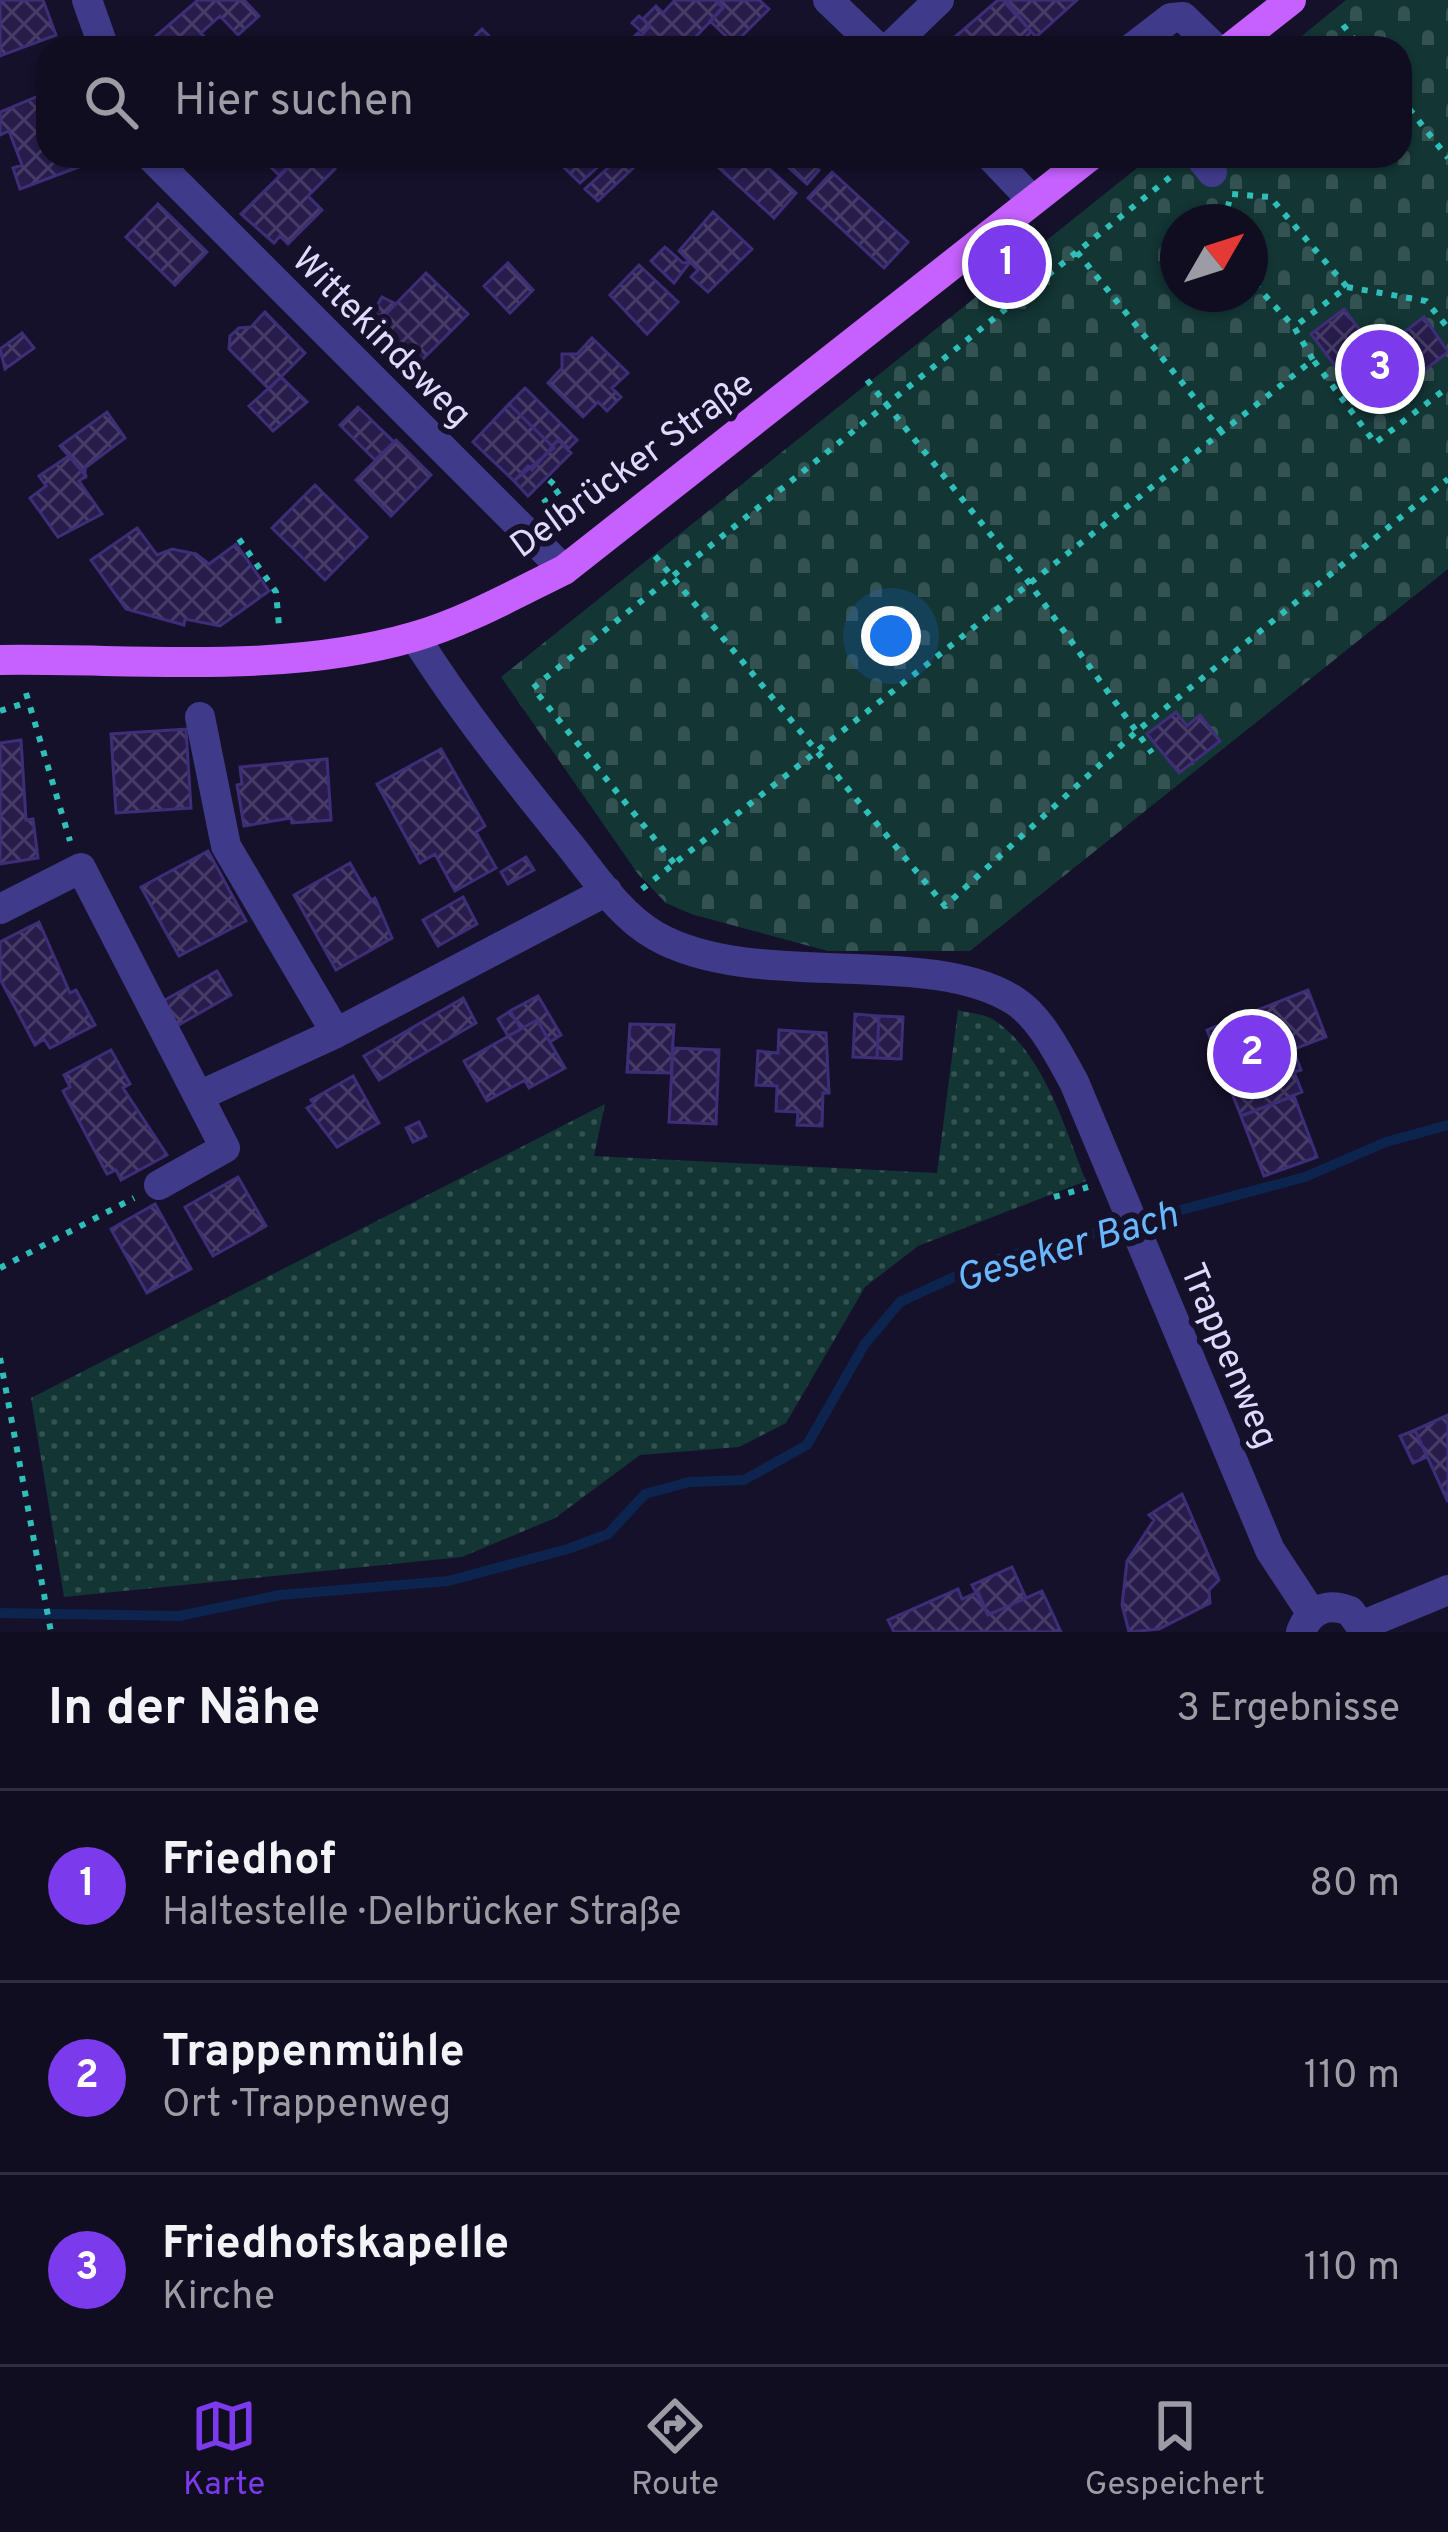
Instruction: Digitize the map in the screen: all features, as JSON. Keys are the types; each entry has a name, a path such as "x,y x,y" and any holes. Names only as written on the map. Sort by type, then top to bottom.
{"main road":[{"path":"1246,36 1292,0"},
{"name":"Delbrücker Straße","path":"0,660 305,655 415,637 564,570 1074,168"}],"street":[{"path":"87,0 100,36"},
{"path":"828,0 866,36"},
{"path":"902,36 939,0"},
{"path":"1148,36 1171,18 1183,17 1203,36"},
{"name":"Wittekindsweg","path":"162,168 564,570"},
{"path":"1002,168 1032,200"},
{"name":"Trappenweg","path":"415,637 485,739 638,924 692,951 802,969 961,980 1016,1001 1050,1039 1074,1082 1270,1550 1306,1623"},
{"path":"200,717 226,846 336,1034"},
{"path":"0,909 81,868 225,1148 159,1185"},
{"path":"199,1096 336,1034 607,891"},
{"path":"1306,1623 1340,1607 1364,1629 1448,1591"}],"path":[{"path":"1343,25 1352,36"},
{"path":"1412,112 1448,158"},
{"path":"674,863 533,688 1077,252 1194,168"},
{"path":"1228,204 1231,194 1270,197 1347,287 1426,301 1448,328"},
{"path":"1077,252 1221,431"},
{"path":"1294,327 1347,287"},
{"path":"1268,299 1294,327 1376,443 1448,387"},
{"path":"646,884 1313,360"},
{"path":"867,380 1028,580 1152,753"},
{"path":"548,479 556,487"},
{"path":"656,556 945,906 1137,731 1448,479"},
{"path":"239,539 276,592"},
{"path":"0,711 28,702 81,868"},
{"path":"0,1268 159,1185"},
{"path":"1054,1197 1090,1186"},
{"path":"0,1358 51,1630"}],"green space":[{"path":"1346,0 1448,0 1448,569 970,951 828,951 691,914 666,903 638,874 501,677 1137,168 1412,168 1412,36 1302,36"},
{"path":"958,1010 994,1020 1027,1052 1051,1093 1086,1181 918,1246 865,1287 786,1423 739,1447 640,1455 555,1518 462,1557 64,1597 31,1398 605,1104 594,1156 937,1173"}],"building":[{"path":"0,0 43,0 56,35 36,36 36,42 0,56"},
{"path":"198,0 244,0 259,16 238,35 220,16 201,33 204,36 156,36"},
{"path":"675,0 715,0 723,8 696,36 641,36 650,26 643,19 656,6 663,13"},
{"path":"716,0 759,0 769,9 742,36 726,36 710,21 723,7"},
{"path":"998,0 1006,0 1031,32 1027,36 956,36"},
{"path":"1010,0 1077,0 1035,36 1006,4"},
{"path":"639,16 650,26 643,33 632,23"},
{"path":"36,97 36,168 76,168 20,189 13,168 22,165 9,131 0,135 0,112"},
{"path":"288,168 335,169 308,196 322,210 288,244 280,236 274,243 241,214"},
{"path":"564,168 597,168 580,183"},
{"path":"608,168 633,168 598,201 585,189"},
{"path":"719,168 768,168 796,193 774,218"},
{"path":"789,168 817,168 807,184"},
{"path":"832,172 908,242 884,268 808,198"},
{"path":"158,204 207,252 175,285 126,237"},
{"path":"713,212 752,249 708,292 691,277 698,270 679,251"},
{"path":"665,247 683,263 690,262 674,283 651,261"},
{"path":"508,263 533,290 510,313 484,286"},
{"path":"639,265 678,302 647,334 610,295"},
{"path":"426,273 468,314 419,363 378,322"},
{"path":"382,297 396,304 381,319 373,312"},
{"path":"1344,309 1377,353 1424,317 1448,352 1370,412 1311,334"},
{"path":"265,312 305,353 269,389 229,349 230,336 239,328 251,327"},
{"path":"22,333 34,348 5,369 0,349"},
{"path":"592,338 628,373 612,388 621,397 607,411 598,402 583,417 548,383 562,368 562,354 577,354"},
{"path":"281,377 307,402 273,431 249,406"},
{"path":"525,388 577,440 568,449 558,440 552,446 509,404"},
{"path":"509,404 554,448 514,481 473,442"},
{"path":"358,407 394,442 375,460 340,425"},
{"path":"107,412 125,438 85,468 85,475 60,446"},
{"path":"396,440 431,475 391,516 356,480"},
{"path":"558,440 571,453 528,496 514,481 528,466 532,470"},
{"path":"70,455 86,476 79,481 102,514 58,537 30,498 46,486 39,476"},
{"path":"315,485 367,537 325,580 272,528"},
{"path":"137,528 157,555 172,549 196,554 209,564 236,544 269,591 220,626 185,619 184,625 126,609 91,560"},
{"path":"1176,712 1187,726 1200,715 1220,741 1179,773 1147,734"},
{"path":"186,729 191,808 116,813 111,734"},
{"path":"21,740 26,820 33,819 38,858 0,864 0,743"},
{"path":"441,749 485,826 476,832 496,868 455,891 435,854 420,863 377,784"},
{"path":"327,759 331,820 292,823 291,818 244,826 237,785 242,784 240,767"},
{"path":"208,851 246,921 179,956 141,887"},
{"path":"526,857 534,870 508,884 501,872"},
{"path":"350,863 371,900 375,898 392,938 336,970 294,895"},
{"path":"463,897 477,924 438,946 423,920"},
{"path":"39,922 70,993 76,990 95,1025 50,1048 44,1039 35,1045 0,979 0,942"},
{"path":"217,971 231,995 177,1026 163,1001"},
{"path":"1308,990 1326,1037 1286,1052 1289,1059 1296,1057 1301,1070 1294,1072 1302,1092 1241,1116 1207,1030"},
{"path":"538,996 561,1035 550,1042 537,1020 521,1029 510,1011"},
{"path":"463,998 476,1023 379,1080 364,1056"},
{"path":"510,1011 521,1029 508,1036 498,1019"},
{"path":"855,1014 879,1016 877,1058 853,1057"},
{"path":"879,1016 903,1017 901,1059 877,1058"},
{"path":"537,1020 565,1068 529,1088 525,1080 487,1101 464,1061"},
{"path":"630,1024 674,1025 671,1073 627,1072"},
{"path":"779,1030 826,1033 829,1093 823,1093 822,1126 797,1125 798,1112 776,1111 777,1086 756,1085 758,1051 778,1053"},
{"path":"673,1048 719,1050 716,1124 669,1122"},
{"path":"111,1050 130,1084 123,1088 167,1155 121,1180 116,1170 107,1174 63,1091 70,1087 64,1075"},
{"path":"353,1076 379,1123 337,1147 307,1108 314,1104 311,1100"},
{"path":"1294,1096 1317,1157 1264,1176 1241,1116"},
{"path":"419,1122 426,1136 413,1142 406,1128"},
{"path":"238,1177 266,1226 213,1256 185,1207"},
{"path":"155,1204 191,1269 147,1293 111,1229"},
{"path":"1448,1415 1448,1502 1415,1430"},
{"path":"1415,1430 1427,1457 1413,1463 1400,1436"},
{"path":"1182,1494 1219,1580 1209,1590 1210,1603 1159,1629 1129,1632 1122,1605 1127,1561 1154,1520 1149,1515"},
{"path":"1012,1567 1026,1598 988,1615 972,1585"},
{"path":"958,1589 962,1599 978,1592 988,1615 1042,1591 1061,1632 894,1632 888,1620"}],"waterway":[{"name":"Geseker Bach","path":"0,1613 179,1616 280,1595 448,1581 568,1549 608,1534 645,1494 689,1482 744,1480 807,1445 864,1345 900,1302 986,1262 1305,1177 1386,1142 1448,1125"}],"place":[{"name":"Friedhof","path":"1007,264"},
{"name":"Friedhofskapelle","path":"1380,369"},
{"name":"Trappenmühle","path":"1252,1054"}]}
